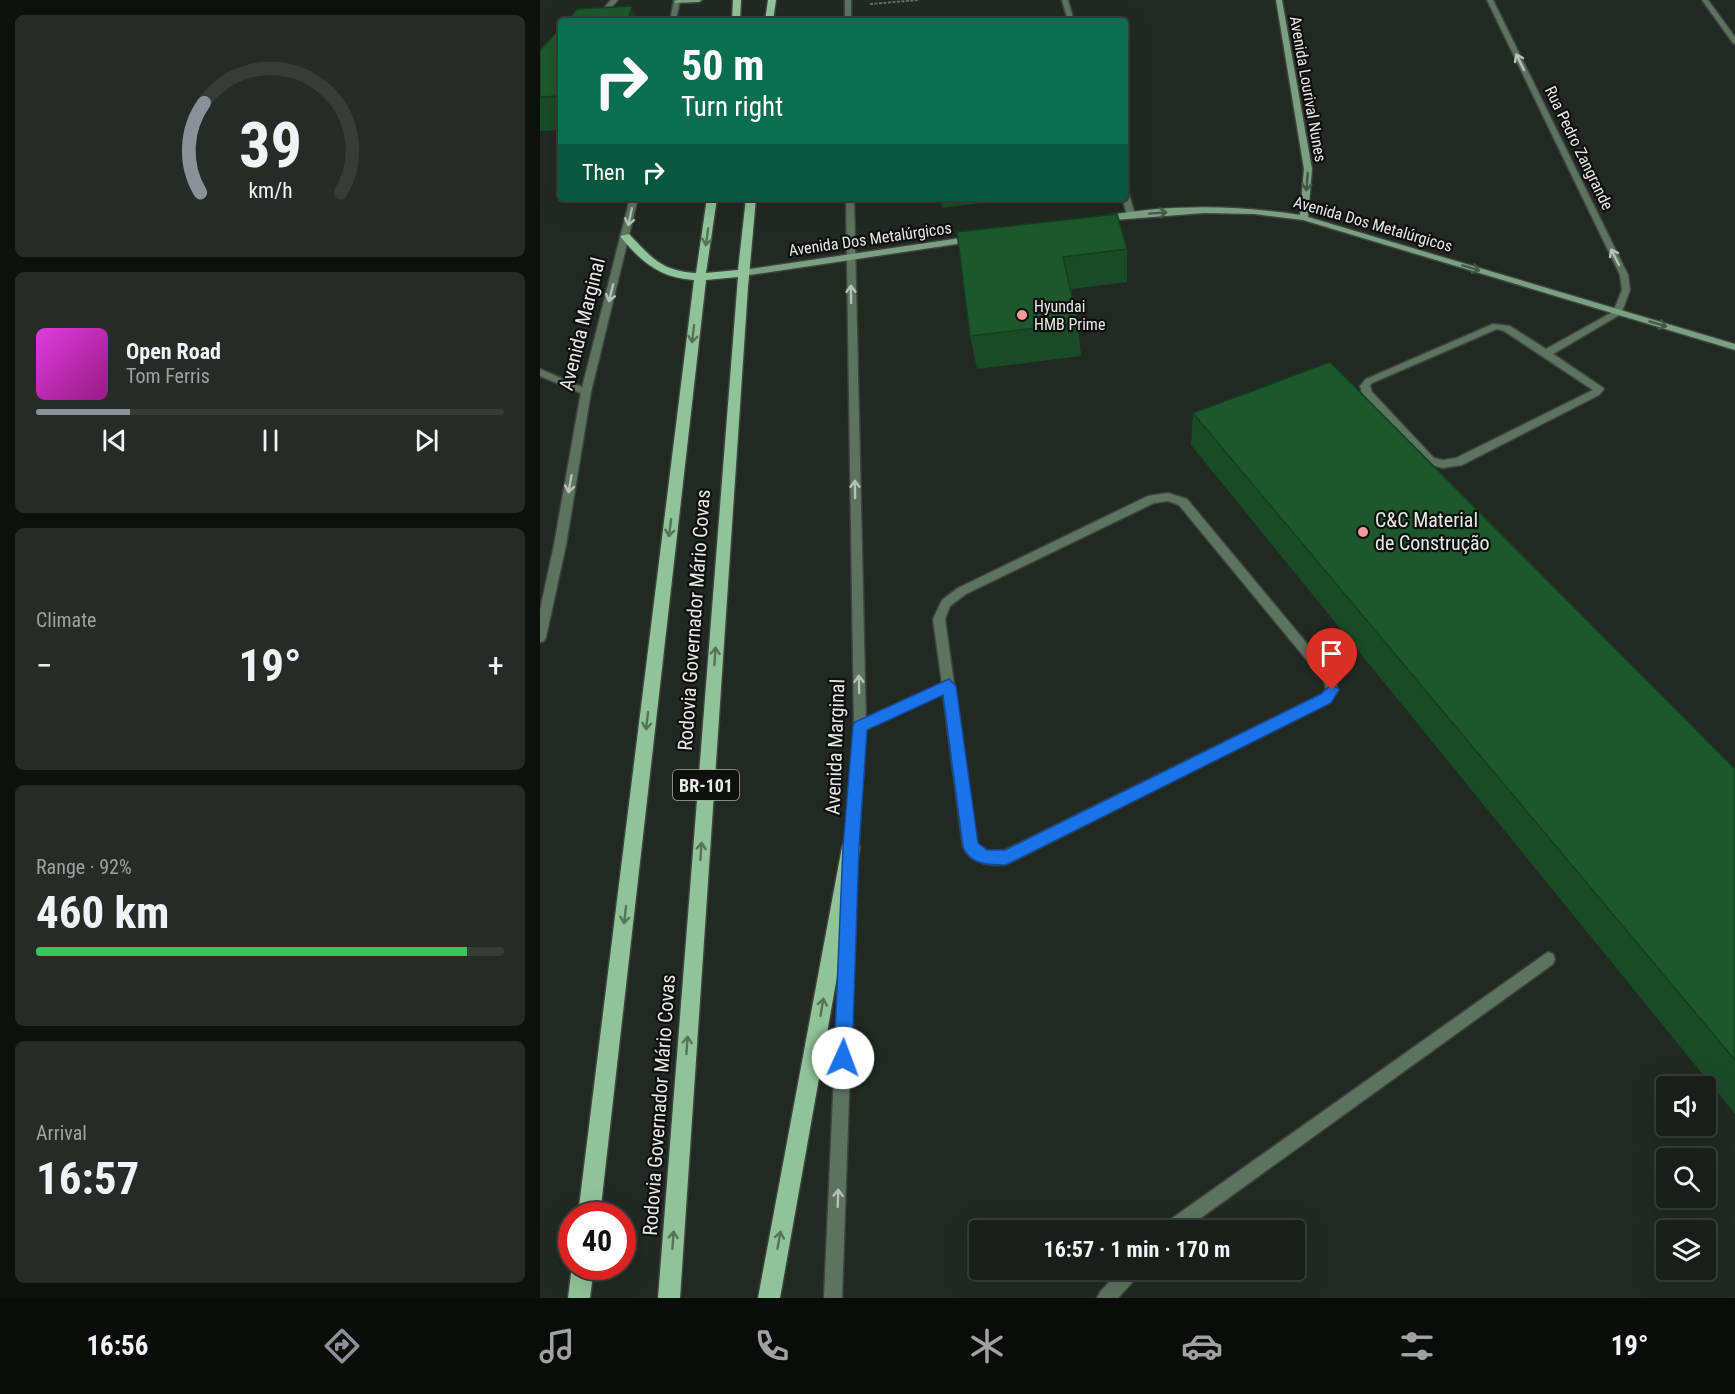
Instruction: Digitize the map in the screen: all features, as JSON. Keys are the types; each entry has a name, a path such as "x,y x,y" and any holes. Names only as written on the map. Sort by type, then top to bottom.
{"main road":[{"path":"677,1 699,0"},
{"path":"736,18 737,0"},
{"path":"769,18 772,0"},
{"name":"Avenida Lourival Nunes","path":"1279,0 1308,169 1304,218"},
{"name":"Rodovia Governador Mário Covas","path":"591,1202 712,201"},
{"name":"Rodovia Governador Mário Covas","path":"669,1298 743,273 751,201"},
{"name":"Avenida Dos Metalúrgicos","path":"1096,220 1192,210 1271,212 1304,218 1735,347"},
{"path":"626,236 652,264 669,273 701,276 743,273"},
{"name":"Avenida Dos Metalúrgicos","path":"743,273 990,236"},
{"path":"769,1298 851,847"},
{"path":"579,1298 581,1280"}],"street":[{"path":"598,18 615,0"},
{"path":"1065,0 1070,18"},
{"name":"Rua Pedro Zangrande","path":"1490,0 1624,275 1626,290 1618,312"},
{"path":"1705,0 1735,42"},
{"path":"674,18 677,1"},
{"name":"Avenida Marginal","path":"540,637 560,545 586,392 633,201"},
{"name":"Avenida Marginal","path":"833,1298 851,847 860,726 850,201"},
{"path":"1127,201 1131,215"},
{"path":"1547,353 1618,312"},
{"path":"1487,328 1507,328 1547,353 1595,385 1599,389 1596,393 1458,462 1443,464 1431,460 1367,393 1365,386 1369,381 1487,328"},
{"path":"540,372 586,392"},
{"path":"1168,497 1183,502 1329,679 1332,690 1326,698 1006,857 985,858 970,847 949,686 939,619 946,603 962,591 1141,504 1168,497"},
{"path":"860,726 949,686"},
{"path":"1184,1220 1548,959"},
{"path":"1106,1298 1123,1280"}],"path":[{"path":"848,3 918,0"}],"building":[{"path":"632,6 629,18 570,18 577,9"},
{"path":"558,30 558,96 540,97 540,50"},
{"path":"1117,214 1127,249 1063,257 1078,323 970,336 957,232"},
{"path":"1330,362 1735,769 1735,1060 1193,413"}],"place":[{"name":"Hyundai HMB Prime","path":"1022,315"},
{"name":"C&C Material de Construção","path":"1363,532"}],"route":[{"path":"843,1058 851,847 860,726 949,686 962,771 970,847 985,858 1006,857 1326,698 1332,690"}]}
